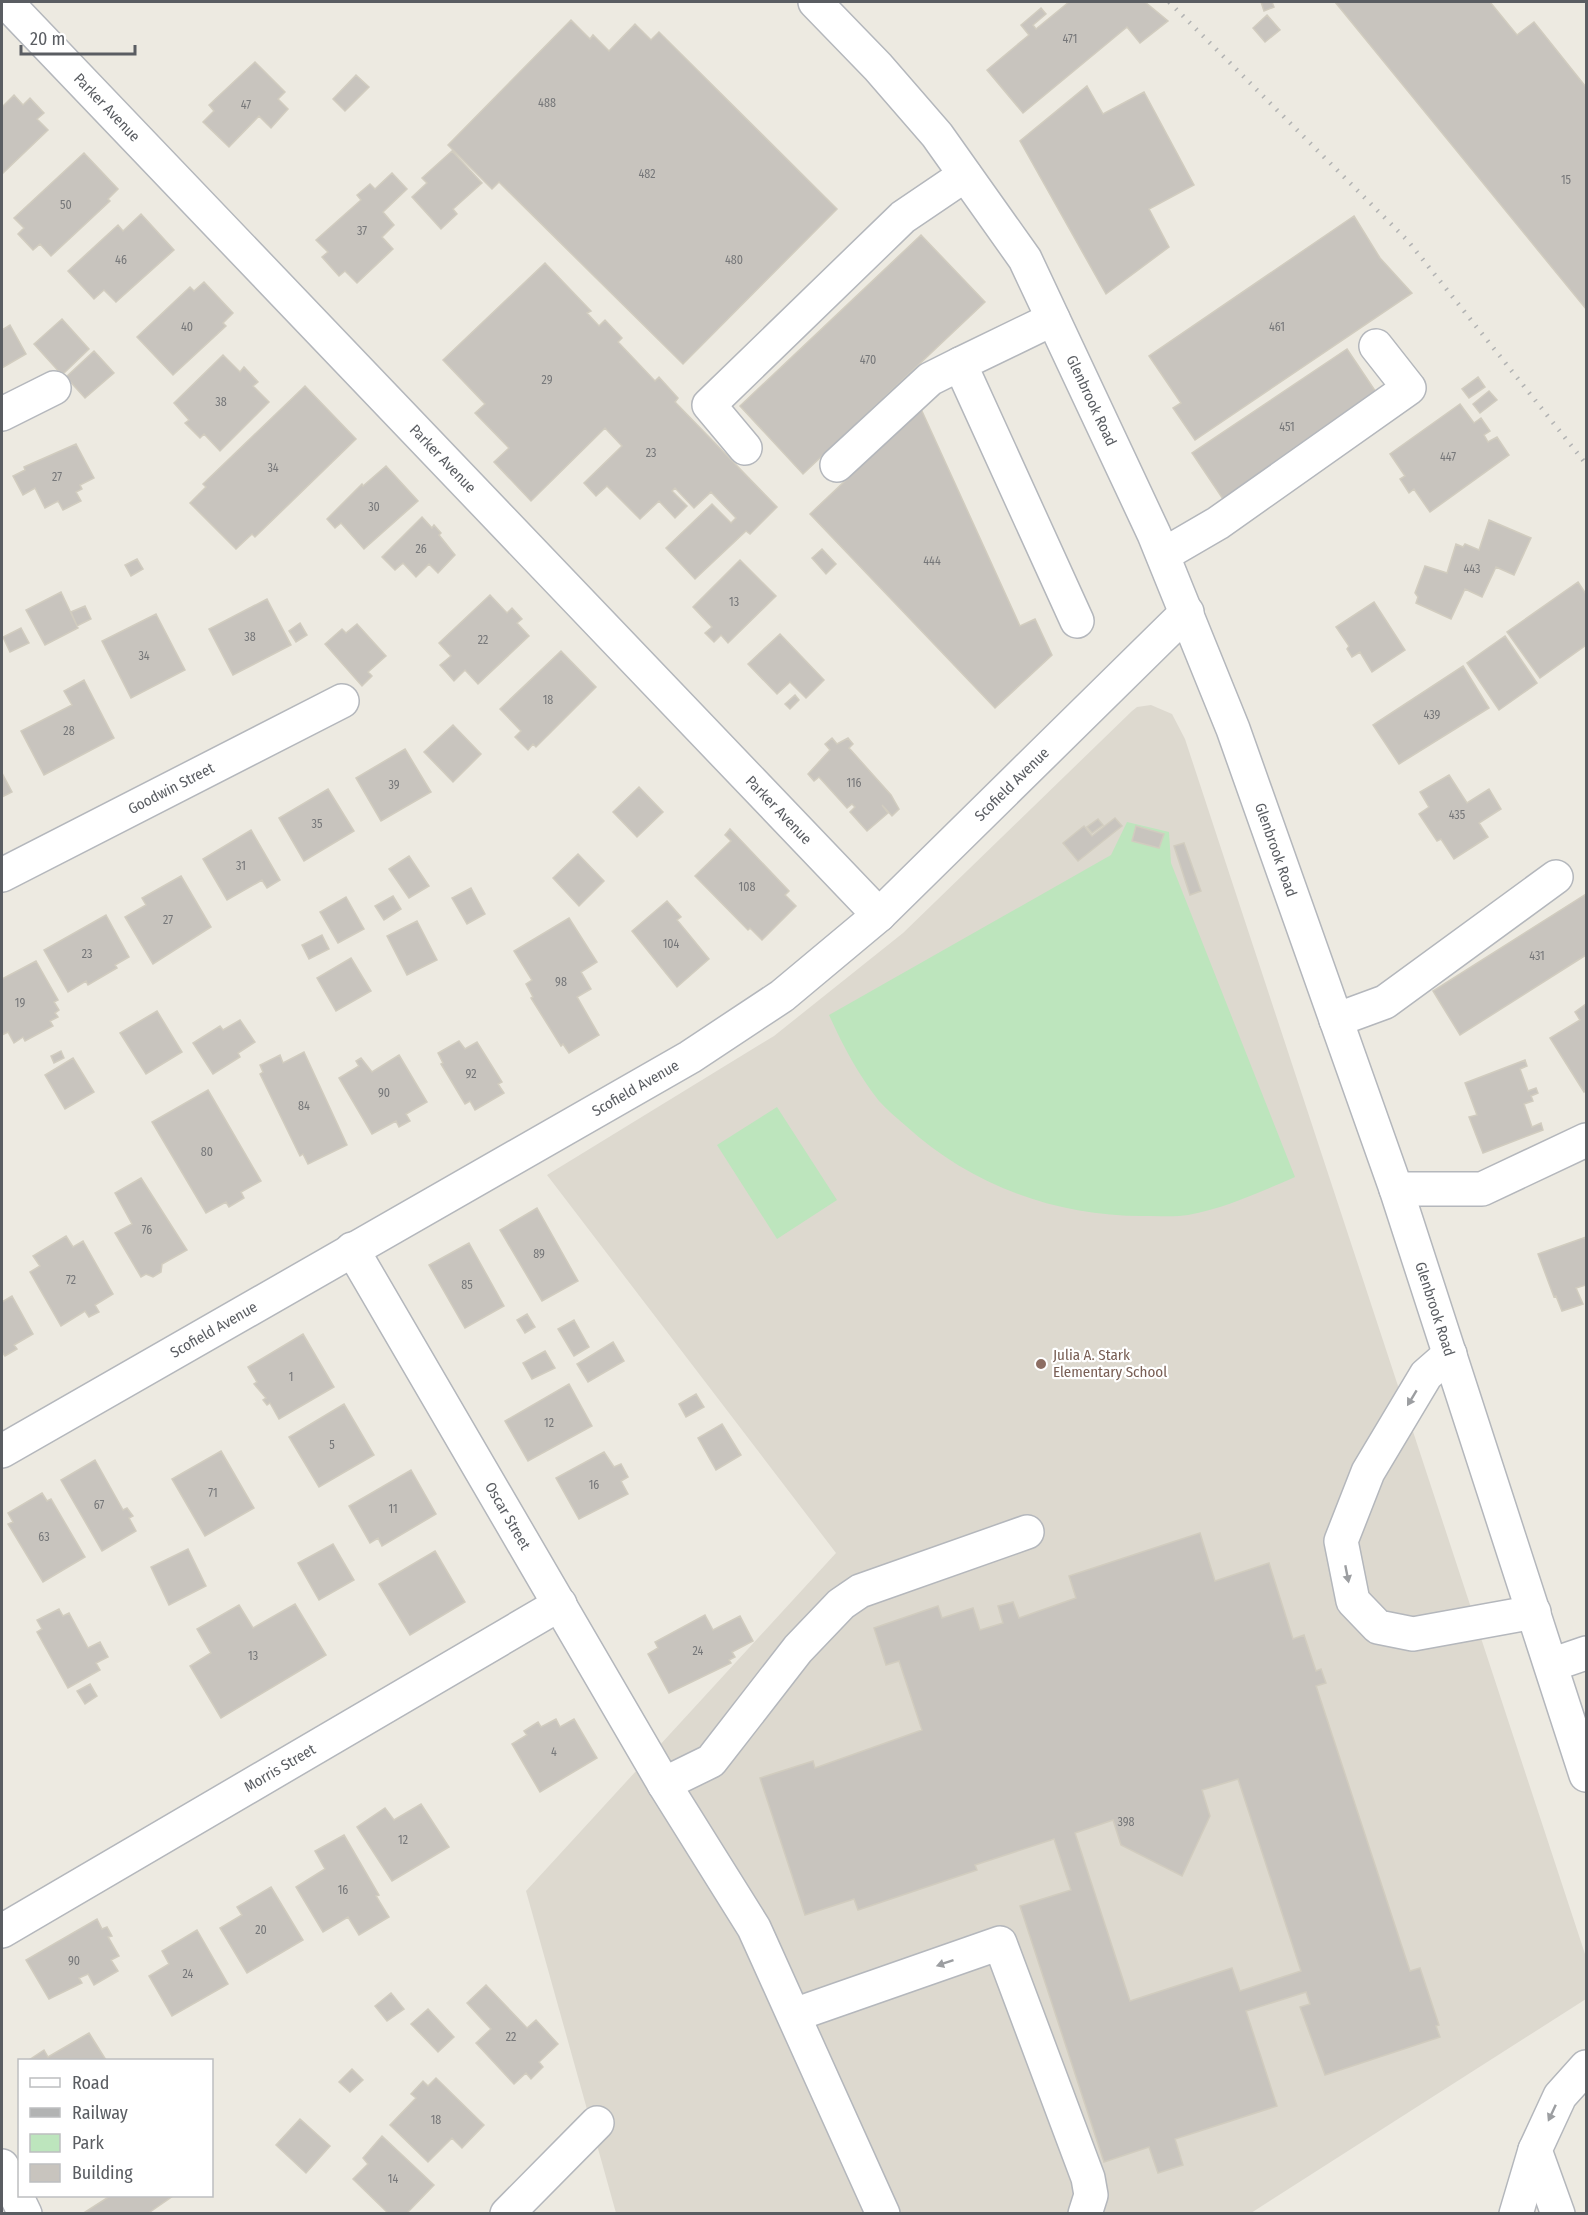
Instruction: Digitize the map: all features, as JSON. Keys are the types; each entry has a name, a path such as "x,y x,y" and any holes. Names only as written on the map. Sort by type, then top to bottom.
{"street":[{"name":"Parker Avenue","path":"6,2 879,915"},
{"name":"Glenbrook Road","path":"815,2 878,67 937,135 1025,259 1163,555 1233,729 1336,1020 1450,1354 1587,1775"},
{"path":"745,448 709,405 903,217 965,175"},
{"path":"837,465 930,379 1053,319"},
{"path":"1163,555 1218,523 1409,388 1376,346"},
{"path":"960,364 1077,621"},
{"path":"2,414 54,388"},
{"name":"Scofield Avenue","path":"2,1451 690,1057 782,996 879,915 1187,612"},
{"name":"Goodwin Street","path":"2,875 342,701"},
{"path":"1336,1020 1384,1002 1556,877"},
{"path":"1395,1190 1482,1189 1587,1140"},
{"name":"Oscar Street","path":"352,1249 664,1784 754,1928 883,2214"},
{"path":"1450,1354 1426,1375 1368,1472 1341,1541 1353,1601 1378,1627 1413,1634 1534,1612"},
{"path":"664,1784 711,1761 798,1649 835,1610 860,1591 1027,1532"},
{"name":"Morris Street","path":"2,1931 560,1604"},
{"path":"1551,1665 1587,1653"},
{"path":"794,2015 1000,1943 1088,2178 1091,2195 1085,2214"},
{"path":"1516,2214 1534,2150 1560,2096 1587,2067"},
{"path":"507,2214 597,2123"},
{"path":"1534,2150 1558,2214"},
{"path":"2,2166 25,2214"}],"shaded area":[{"name":"Julia A. Stark Elementary School","path":"1151,705 1172,714 1185,739 1586,1957 1586,1999 1251,2213 616,2213 526,1891 836,1553 547,1175 774,1036 903,933 1132,711 1137,707"}],"green space":[{"path":"1127,822 1169,832 1171,863 1295,1177 1229,1204 1188,1215 1117,1215 1051,1204 1020,1195 960,1166 932,1147 879,1101 851,1060 829,1015 1111,855"},
{"path":"777,1107 837,1200 777,1239 717,1145"}],"building":[{"path":"1069,2 1145,2 1168,21 1140,43 1127,27 1023,113 987,70 1029,35 1021,25 1041,8 1046,14 1033,25 1036,29"},
{"path":"1261,2 1272,2 1274,7 1264,11"},
{"path":"1335,2 1490,2 1517,35 1534,22 1586,87 1586,309"},
{"path":"1267,15 1280,30 1265,42 1253,28"},
{"path":"571,20 590,39 593,35 609,51 635,24 651,40 659,32 837,209 683,364 499,182 492,189 448,145"},
{"path":"255,62 285,92 278,99 288,109 271,128 259,116 229,147 203,122 214,111 209,105"},
{"path":"356,75 369,87 345,111 333,99"},
{"path":"1087,86 1103,114 1144,92 1194,185 1149,209 1169,247 1106,294 1020,141"},
{"path":"14,95 23,105 30,98 44,113 37,119 48,130 2,174 2,107"},
{"path":"452,151 482,183 453,209 457,214 441,229 412,197 427,183 422,178"},
{"path":"84,153 118,189 108,199 110,201 51,256 40,244 33,250 18,234 24,228 14,218"},
{"path":"392,173 407,189 383,212 394,225 382,237 393,249 357,283 345,271 339,276 322,257 328,252 316,240 361,200 357,195 370,184 375,189"},
{"path":"141,214 174,250 116,302 104,290 94,299 68,271 118,225 123,231"},
{"path":"1354,216 1380,258 1412,293 1195,440 1173,408 1181,403 1149,356"},
{"path":"921,235 985,302 803,474 740,406"},
{"path":"545,263 591,311 587,313 599,326 605,320 622,338 618,342 655,381 659,377 678,398 675,402 777,507 750,534 746,531 695,579 666,548 712,504 731,523 736,518 711,492 694,508 675,488 672,491 687,506 675,518 659,501 640,519 607,486 596,496 584,483 622,446 605,428 531,501 494,462 509,448 475,413 485,404 443,360"},
{"path":"204,282 233,313 223,323 226,326 173,375 137,337 190,287 194,291"},
{"path":"62,319 89,349 62,375 34,344"},
{"path":"10,325 26,354 2,368 2,330"},
{"path":"1347,349 1382,401 1227,505 1192,453"},
{"path":"94,351 114,373 85,398 66,377"},
{"path":"223,355 240,372 244,367 258,382 253,386 269,402 220,451 204,434 200,438 185,423 189,420 174,403"},
{"path":"1478,377 1485,387 1469,398 1462,389"},
{"path":"305,386 356,439 255,537 252,534 236,549 190,503 206,487 203,484"},
{"path":"1489,391 1497,400 1480,413 1473,404"},
{"path":"1460,404 1474,423 1481,418 1490,431 1484,435 1488,442 1497,437 1509,455 1430,512 1414,489 1409,493 1400,479 1405,476 1390,454"},
{"path":"921,409 1020,626 1035,619 1052,655 995,708 810,514"},
{"path":"76,444 94,478 80,485 82,489 76,492 81,501 63,510 58,501 45,508 35,488 23,495 13,476 25,470 24,467"},
{"path":"386,466 418,501 364,549 341,523 335,528 327,519 362,484 363,486"},
{"path":"422,517 432,528 434,525 441,533 439,535 455,555 438,573 429,564 416,577 403,563 395,570 382,557"},
{"path":"1489,520 1531,538 1514,575 1496,567 1482,597 1465,589 1451,619 1416,603 1418,597 1415,593 1425,566 1447,573 1456,544 1463,547 1465,544 1479,550"},
{"path":"822,549 836,564 826,574 812,558"},
{"path":"137,559 143,569 131,576 125,565"},
{"path":"740,560 776,596 728,643 721,635 714,642 705,633 712,627 693,607"},
{"path":"1578,582 1586,594 1586,645 1540,678 1507,632"},
{"path":"61,592 78,628 45,645 26,610"},
{"path":"490,595 507,613 512,608 522,619 517,623 529,636 478,684 465,670 454,681 440,665 451,656 439,643"},
{"path":"267,599 291,645 233,675 209,629"},
{"path":"1374,602 1405,650 1372,672 1360,652 1352,657 1347,649 1349,646 1336,627"},
{"path":"85,606 91,619 77,626 71,612"},
{"path":"156,614 185,670 131,698 102,641"},
{"path":"300,623 307,635 296,642 289,631"},
{"path":"357,624 386,656 368,672 372,676 362,686 325,644 342,629 346,633"},
{"path":"21,628 29,643 10,652 3,637"},
{"path":"780,634 824,680 806,698 790,682 777,694 748,664"},
{"path":"1505,636 1537,683 1499,710 1467,663"},
{"path":"561,651 596,687 536,747 533,744 528,750 515,737 521,731 500,709"},
{"path":"1463,666 1489,708 1399,764 1373,725"},
{"path":"84,680 114,738 44,775 21,731 72,705 64,691"},
{"path":"795,695 799,700 790,709 785,704"},
{"path":"453,725 481,754 453,782 424,752"},
{"path":"832,738 837,744 848,738 853,744 849,748 891,795 899,809 892,816 882,805 888,813 867,831 850,812 855,807 852,804 847,808 819,777 814,781 808,774 830,750 825,744"},
{"path":"405,749 431,792 381,821 356,778"},
{"path":"2,773 12,792 2,797"},
{"path":"1449,775 1467,803 1489,789 1501,809 1479,823 1488,837 1454,859 1441,839 1437,841 1419,814 1429,807 1420,792"},
{"path":"639,787 663,812 637,837 613,812"},
{"path":"328,789 354,831 304,861 279,818"},
{"path":"1115,818 1122,826 1078,861 1063,843 1084,826 1092,836"},
{"path":"1098,819 1103,825 1092,833 1087,827"},
{"path":"1136,826 1164,834 1159,848 1132,841"},
{"path":"730,829 789,891 785,895 796,906 762,940 750,928 748,930 695,876 731,841 725,835"},
{"path":"251,830 280,880 267,888 262,880 227,900 203,859"},
{"path":"1184,843 1201,891 1190,895 1174,846"},
{"path":"578,854 604,881 579,906 553,878"},
{"path":"409,856 429,886 409,898 389,869"},
{"path":"181,876 211,927 153,964 125,917 146,905 142,898"},
{"path":"471,888 485,914 467,924 452,898"},
{"path":"1586,894 1586,955 1460,1035 1433,991"},
{"path":"393,896 401,909 384,920 375,906"},
{"path":"346,897 364,929 338,943 320,912"},
{"path":"667,901 681,917 677,920 709,959 677,987 632,931"},
{"path":"106,915 129,957 115,965 117,968 88,985 86,981 68,992 44,950"},
{"path":"569,918 597,962 581,972 591,989 577,997 599,1035 569,1053 563,1044 561,1046 531,998 533,997 526,984 532,980 514,951"},
{"path":"417,921 437,960 407,975 387,936"},
{"path":"322,935 329,949 309,959 302,945"},
{"path":"351,958 371,991 336,1011 317,978"},
{"path":"36,961 58,1000 54,1002 59,1010 55,1013 58,1017 50,1021 53,1026 25,1041 23,1037 14,1043 8,1032 2,1035 2,979"},
{"path":"1586,1004 1586,1090 1584,1092 1550,1038 1580,1020 1575,1012"},
{"path":"157,1011 182,1052 146,1074 120,1033"},
{"path":"240,1020 255,1042 238,1053 240,1057 213,1074 193,1043 220,1026 223,1030"},
{"path":"459,1041 465,1049 477,1042 502,1082 498,1084 504,1093 475,1110 470,1101 465,1104 441,1064 443,1063 438,1053"},
{"path":"61,1051 64,1058 54,1063 51,1056"},
{"path":"304,1052 347,1145 308,1164 303,1154 300,1156 260,1074 263,1072 260,1065 280,1055 283,1063"},
{"path":"399,1055 427,1102 406,1114 410,1121 399,1127 396,1121 372,1134 339,1078 359,1066 356,1061 361,1058 372,1072"},
{"path":"73,1058 94,1092 65,1109 45,1075"},
{"path":"1525,1060 1527,1066 1520,1069 1528,1091 1536,1088 1538,1093 1531,1096 1533,1101 1524,1104 1532,1127 1541,1123 1543,1130 1483,1153 1469,1117 1477,1115 1465,1083"},
{"path":"208,1090 261,1181 241,1192 244,1198 229,1207 226,1202 206,1213 152,1122"},
{"path":"141,1178 187,1250 162,1264 161,1272 153,1277 146,1274 141,1277 115,1233 132,1224 115,1193"},
{"path":"537,1208 578,1281 542,1301 500,1230"},
{"path":"66,1236 73,1247 83,1241 113,1294 95,1305 99,1312 89,1317 85,1311 61,1326 30,1272 40,1266 33,1256"},
{"path":"1586,1237 1586,1285 1576,1288 1583,1304 1562,1311 1556,1296 1554,1297 1538,1254"},
{"path":"469,1243 504,1306 465,1328 429,1265"},
{"path":"12,1296 33,1334 14,1345 17,1349 5,1356 2,1352 2,1302"},
{"path":"527,1314 535,1327 525,1333 517,1320"},
{"path":"574,1320 589,1347 574,1356 558,1329"},
{"path":"303,1334 334,1387 279,1419 270,1403 267,1405 263,1400 266,1398 254,1384 257,1382 248,1367"},
{"path":"613,1342 624,1361 588,1382 577,1364"},
{"path":"545,1351 555,1368 532,1379 523,1363"},
{"path":"569,1384 592,1426 528,1461 505,1421"},
{"path":"696,1394 704,1407 686,1417 679,1404"},
{"path":"344,1404 374,1455 319,1487 289,1437"},
{"path":"722,1424 741,1455 716,1470 698,1438"},
{"path":"221,1451 254,1508 205,1536 172,1479"},
{"path":"604,1452 614,1467 621,1464 628,1477 621,1481 628,1494 579,1519 556,1478"},
{"path":"95,1460 123,1510 127,1508 133,1516 129,1518 136,1531 102,1551 61,1480"},
{"path":"411,1470 436,1514 382,1546 378,1538 370,1543 349,1506"},
{"path":"42,1493 47,1501 51,1499 85,1557 43,1582 8,1524 13,1522 8,1513"},
{"path":"1200,1533 1215,1581 1269,1563 1293,1639 1304,1635 1316,1671 1321,1669 1326,1683 1316,1686 1410,1971 1420,1968 1439,2025 1436,2026 1440,2037 1325,2075 1300,2007 1310,2004 1306,1992 1246,2011 1277,2106 1175,2139 1183,2165 1158,2173 1149,2147 1104,2162 1020,1906 1071,1890 1054,1839 975,1865 977,1870 858,1910 854,1899 805,1915 760,1778 813,1761 815,1768 922,1730 899,1661 886,1665 874,1628 938,1606 942,1618 973,1608 980,1630 1003,1623 998,1606 1013,1602 1019,1618 1076,1598 1069,1576","holes":["1238,1779 1301,1971 1240,1991 1232,1968 1130,2001 1075,1833 1113,1820 1121,1845 1182,1876 1210,1816 1202,1790"]},
{"path":"333,1544 354,1580 319,1600 298,1563"},
{"path":"188,1549 206,1586 169,1605 151,1567"},
{"path":"435,1551 465,1602 410,1635 379,1584"},
{"path":"295,1604 326,1655 221,1718 190,1666 211,1653 197,1629 239,1605 253,1628"},
{"path":"59,1609 63,1616 69,1613 88,1648 100,1642 108,1657 96,1663 100,1670 68,1688 37,1632 42,1629 37,1620"},
{"path":"705,1615 713,1630 740,1616 753,1641 732,1652 735,1657 729,1660 731,1663 669,1693 648,1654 658,1648 655,1642"},
{"path":"90,1684 97,1696 85,1704 77,1691"},
{"path":"556,1719 560,1727 574,1719 597,1758 540,1792 512,1744 527,1735 524,1731 538,1722 541,1727"},
{"path":"421,1804 449,1847 392,1881 357,1827 385,1808 394,1820"},
{"path":"344,1835 379,1895 376,1896 389,1917 359,1935 348,1917 323,1932 296,1887 325,1869 315,1851"},
{"path":"271,1887 303,1940 247,1973 220,1928 242,1915 237,1907"},
{"path":"97,1919 102,1929 107,1927 112,1936 108,1937 119,1956 111,1960 118,1971 94,1985 88,1974 79,1978 82,1983 49,1999 26,1960"},
{"path":"197,1930 228,1984 172,2016 149,1976 169,1964 162,1951"},
{"path":"486,1985 527,2028 536,2020 558,2044 539,2062 543,2067 531,2079 526,2073 514,2084 476,2043 491,2029 467,2003"},
{"path":"391,1993 404,2009 387,2021 375,2006"},
{"path":"428,2009 454,2037 438,2052 411,2024"},
{"path":"89,2033 105,2059 30,2059 44,2050 48,2057"},
{"path":"352,2069 363,2080 350,2092 339,2082"},
{"path":"436,2078 484,2125 462,2148 452,2138 428,2162 390,2125 416,2098 411,2094 423,2081 428,2086"},
{"path":"300,2119 330,2146 306,2173 276,2145"},
{"path":"382,2136 434,2185 406,2214 389,2214 353,2179 368,2164 363,2158"},
{"path":"108,2197 172,2197 147,2214 82,2214"}],"railway":[{"path":"1169,2 1408,241 1586,464"}],"place":[{"name":"Julia A. Stark Elementary School","path":"1041,1364"}]}
